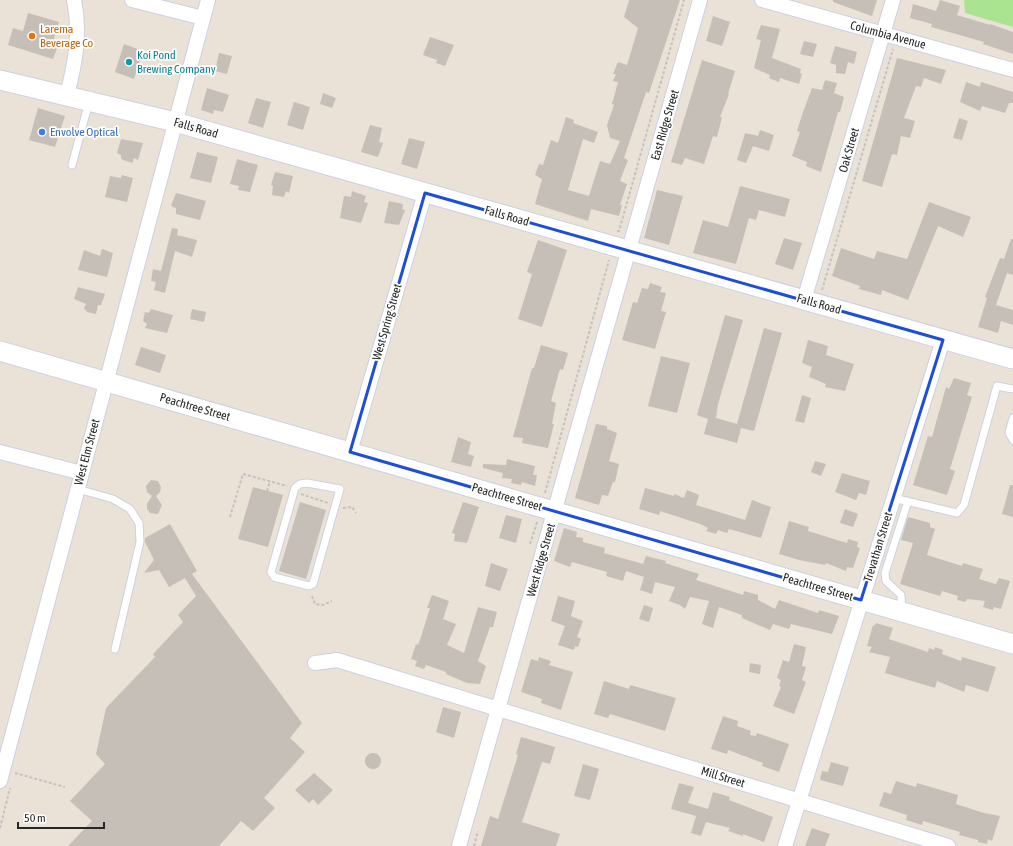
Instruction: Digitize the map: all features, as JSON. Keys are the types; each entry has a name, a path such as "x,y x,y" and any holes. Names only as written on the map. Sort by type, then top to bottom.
{"main road":[{"name":"Falls Road","path":"0,80 175,122 629,250 813,296 943,340 1013,359"},
{"name":"Peachtree Street","path":"0,351 548,508 1013,644"}],"street":[{"path":"67,96 76,59 77,26 74,0"},
{"path":"132,0 203,18"},
{"name":"West Elm Street","path":"0,781 208,0"},
{"name":"East Ridge Street","path":"629,250 700,0"},
{"name":"Columbia Avenue","path":"762,0 881,39 1013,70"},
{"name":"Oak Street","path":"813,296 881,39 893,0"},
{"name":"West Spring Street","path":"350,452 425,193"},
{"name":"West Ridge Street","path":"459,846 498,709 548,508 629,250"},
{"name":"Trevathan Street","path":"785,846 943,340"},
{"path":"0,452 82,473"},
{"name":"Mill Street","path":"315,663 337,660 948,846"}],"lane":[{"path":"72,166 89,101"},
{"path":"894,498 957,513 964,505 997,386 1013,389"},
{"path":"1013,418 1009,433 1013,440"},
{"path":"307,483 340,489 335,505 313,584 309,586 274,577 271,572 272,567 295,488 300,484 307,483"},
{"path":"78,489 114,499 130,509 139,523 140,542 115,649"},
{"path":"902,612 901,595 886,581 885,573 908,501"},
{"path":"882,535 896,539"}],"path":[{"path":"612,229 619,231 684,0"},
{"path":"813,296 894,50 881,39"},
{"path":"530,544 548,508 610,256"},
{"path":"230,517 243,474 288,486"},
{"path":"267,491 270,481"},
{"path":"298,493 345,508 352,507 356,513"},
{"path":"312,596 315,604 323,605 332,601"},
{"path":"14,773 65,787"}],"highlighted area":[{"path":"425,193 943,340 861,600 350,452"}],"green space":[{"path":"964,0 1013,0 1013,27 965,13"}],"building":[{"path":"629,0 680,0 649,93 646,92 624,158 628,160 620,181 627,184 620,205 622,205 619,216 591,209 588,221 535,204 542,179 535,175 539,164 543,165 551,140 558,143 566,117 574,120 573,123 598,132 594,143 583,139 568,190 589,196 600,161 610,164 620,141 610,138 607,125 614,105 612,104 618,82 613,81 616,74 613,74 618,62 627,65 638,28 624,17"},
{"path":"833,0 877,0 872,16 833,2"},
{"path":"940,0 960,6 957,15 1013,32 1013,54 983,44 984,42 931,27 932,24 910,18 913,4 936,11"},
{"name":"Larema Beverage Co","path":"28,13 59,22 53,41 57,48 53,59 8,45 13,28 23,31"},
{"path":"713,16 730,22 722,46 706,41"},
{"path":"761,25 780,29 772,58 801,69 800,73 802,74 799,84 780,78 779,82 769,78 770,75 754,68 761,40 756,39"},
{"path":"430,37 454,45 445,66 436,63 437,60 423,55"},
{"path":"804,41 817,44 813,57 800,54"},
{"name":"Koi Pond Brewing Company","path":"124,44 143,51 134,79 115,72"},
{"path":"835,46 857,52 854,64 848,62 845,74 836,73 836,65 830,63"},
{"path":"219,53 232,56 227,74 215,71"},
{"path":"897,58 946,70 941,84 924,78 921,87 916,86 904,118 915,121 910,138 901,136 897,155 892,154 882,187 862,181"},
{"path":"702,60 735,71 729,94 720,117 722,117 717,137 713,136 704,164 685,158 682,165 671,162"},
{"path":"825,80 837,83 834,93 844,97 840,112 838,112 821,172 806,166 807,162 792,156 800,132 797,131 812,88 822,90"},
{"path":"966,82 980,87 981,82 1013,92 1013,103 1009,103 1005,113 982,106 980,111 960,102"},
{"path":"207,88 229,95 223,112 214,110 213,114 201,110"},
{"path":"323,93 336,98 332,108 320,104"},
{"path":"256,98 271,102 263,128 248,123"},
{"path":"294,102 310,107 303,130 287,125"},
{"name":"Envolve Optical","path":"38,108 65,116 55,147 29,140"},
{"path":"959,118 968,121 962,140 953,138"},
{"path":"370,125 382,128 379,142 383,143 378,157 361,152"},
{"path":"760,130 774,135 769,151 753,146 746,163 737,160 745,133 758,136"},
{"path":"409,138 425,142 417,169 401,164"},
{"path":"121,139 143,143 138,160 134,158 132,163 121,159 121,155 117,153"},
{"path":"197,152 218,157 211,183 190,178"},
{"path":"237,159 258,165 250,192 238,190 239,186 230,184"},
{"path":"275,172 293,176 289,193 286,191 284,197 272,195 273,186 271,185"},
{"path":"122,175 133,178 127,202 105,197 110,176 121,178"},
{"path":"740,186 790,199 785,217 759,210 756,220 749,218 736,264 693,253 703,220 728,227"},
{"path":"657,190 683,196 669,245 644,238"},
{"path":"352,191 366,196 364,202 368,203 361,223 340,218 344,196 351,197"},
{"path":"176,193 206,201 200,220 176,214 176,208 171,206"},
{"path":"389,201 403,204 402,209 405,210 399,225 384,223"},
{"path":"929,202 971,217 963,237 938,226 908,300 882,290 881,295 859,289 860,286 832,276 841,248 874,259 877,251 907,259"},
{"path":"172,228 178,229 177,235 197,240 192,257 175,251 165,293 154,290 156,282 151,281 153,269 161,271"},
{"path":"784,238 802,243 793,270 775,264"},
{"path":"1011,239 1013,239 1013,275 1007,273 996,305 1013,310 1013,325 1001,321 998,333 978,327 987,298 985,297 1000,258 1004,259"},
{"path":"538,240 567,250 542,327 518,319 532,274 527,272"},
{"path":"102,249 113,253 107,277 78,270 84,250 100,256"},
{"path":"650,283 662,287 660,292 666,293 661,311 666,312 655,349 622,340 633,302 637,303 642,288 648,289"},
{"path":"78,287 105,294 101,305 98,305 96,314 87,312 84,308 86,304 74,299"},
{"path":"151,309 173,315 167,333 145,328 147,324 143,321 145,312 149,313"},
{"path":"192,309 206,312 204,322 190,319"},
{"path":"725,315 743,320 718,404 716,418 737,424 764,328 782,333 754,431 741,428 737,443 704,434 708,419 697,415"},
{"path":"808,340 828,346 826,355 854,364 845,391 825,387 826,384 809,377 812,367 802,363"},
{"path":"541,345 568,353 563,370 560,369 551,401 556,403 552,424 554,424 548,448 522,443 523,438 513,437 532,368 534,368"},
{"path":"141,347 166,355 160,373 135,365"},
{"path":"661,356 690,363 677,413 648,406"},
{"path":"954,378 971,383 967,395 972,397 950,469 955,471 947,495 913,485 928,436 932,437 946,387 949,389"},
{"path":"802,395 811,398 804,423 795,421"},
{"path":"596,424 607,426 607,429 617,433 609,461 619,464 615,482 613,482 608,496 602,495 599,505 575,498"},
{"path":"458,437 471,442 468,454 474,456 471,467 451,462"},
{"path":"507,459 535,466 533,475 537,475 535,486 522,482 521,485 511,483 512,479 502,478 503,473 483,468 483,464 506,465"},
{"path":"815,461 826,464 821,476 811,472"},
{"path":"842,473 870,481 866,495 859,493 856,500 835,492"},
{"path":"151,480 158,481 161,487 160,492 156,496 162,505 158,514 150,513 147,509 147,504 152,496 147,492 146,486"},
{"path":"1010,485 1013,485 1013,517 1002,514"},
{"path":"253,487 283,495 268,547 238,539"},
{"path":"645,488 674,496 674,494 684,498 687,490 699,495 696,505 745,520 752,500 771,507 761,538 729,529 727,533 718,530 716,534 706,531 708,528 700,524 660,511 659,515 639,509"},
{"path":"300,502 326,510 306,579 279,571"},
{"path":"463,502 479,507 467,543 454,541 455,534 452,533"},
{"path":"845,509 858,514 853,527 840,523"},
{"path":"506,515 522,519 516,543 499,538"},
{"path":"908,517 930,523 930,527 935,529 927,555 962,566 963,563 983,569 979,579 996,584 999,578 1010,581 1001,609 994,607 993,610 983,607 985,601 967,599 965,602 957,600 958,596 942,591 940,596 900,584 913,543 901,540"},
{"path":"789,521 809,527 808,531 847,543 848,539 858,542 857,547 860,548 853,568 847,567 846,571 826,563 825,565 779,554"},
{"path":"170,524 197,571 192,574 302,723 290,738 305,752 264,798 275,808 253,831 241,821 219,846 68,846 92,821 70,801 105,764 96,754 106,708 155,657 153,654 183,622 178,615 196,596 185,578 169,587 159,570 144,573 154,560 145,542 145,538"},
{"path":"564,528 577,532 576,537 583,538 583,542 605,548 604,553 643,564 646,556 666,561 665,563 699,574 696,580 743,595 744,591 758,595 758,600 775,609 779,600 818,613 819,610 839,616 832,634 791,624 789,629 773,624 770,630 742,618 742,615 719,607 713,628 702,624 709,601 690,597 685,609 680,605 669,601 675,587 655,582 652,594 640,590 644,577 626,571 623,581 606,576 607,572 572,562 570,567 554,561"},
{"path":"491,563 508,569 500,591 485,586"},
{"path":"432,595 449,601 443,619 456,624 447,645 464,653 478,607 497,612 493,627 490,627 478,661 486,666 480,684 467,683 446,674 446,672 426,665 424,669 415,666 417,661 411,659 416,644 418,645 421,637 430,608 427,608"},
{"path":"558,596 575,601 571,616 583,621 577,637 581,639 578,647 575,646 574,650 558,645 565,626 551,621"},
{"path":"644,605 653,608 649,622 639,619"},
{"path":"876,623 893,628 889,639 928,652 929,648 934,650 935,647 943,650 942,654 961,661 962,657 996,667 988,692 966,685 964,692 937,681 935,688 885,673 890,657 869,652 872,647 867,646 873,625 874,626"},
{"path":"794,644 806,647 802,666 806,667 802,680 806,682 794,714 773,706 781,687 779,686 781,680 777,678 783,660 789,662"},
{"path":"539,657 551,661 549,665 573,672 561,710 541,703 542,699 521,692 531,659 538,661"},
{"path":"750,663 761,665 760,674 749,672"},
{"path":"604,681 629,689 630,685 676,698 665,731 610,714 608,718 594,714"},
{"path":"443,707 461,712 454,738 436,732"},
{"path":"723,716 738,721 737,726 751,731 750,735 756,736 757,733 789,744 779,772 762,766 763,763 728,750 727,754 711,749"},
{"path":"521,737 555,747 550,764 542,762 522,822 560,834 556,846 481,846 490,816 498,819 518,755 516,754"},
{"path":"373,753 380,758 381,761 376,768 373,769 366,764 365,761 370,754"},
{"path":"831,762 849,767 843,786 820,780 822,771 828,772"},
{"path":"583,764 599,769 590,800 574,796"},
{"path":"314,773 333,790 318,805 313,799 309,803 295,790"},
{"path":"896,781 916,787 917,783 958,795 956,804 984,813 1000,816 992,841 988,839 987,844 978,842 978,840 959,835 960,832 923,821 922,825 906,820 907,815 879,806 884,792 891,794"},
{"path":"679,783 694,787 688,803 708,809 713,792 730,797 729,800 773,817 764,842 743,834 743,836 728,831 730,828 706,822 701,836 691,833 696,816 671,809"},
{"path":"812,828 830,834 825,846 805,846"}],"place":[{"name":"Larema Beverage Co","path":"32,36"},
{"name":"Koi Pond Brewing Company","path":"129,62"},
{"name":"Envolve Optical","path":"42,132"}]}
